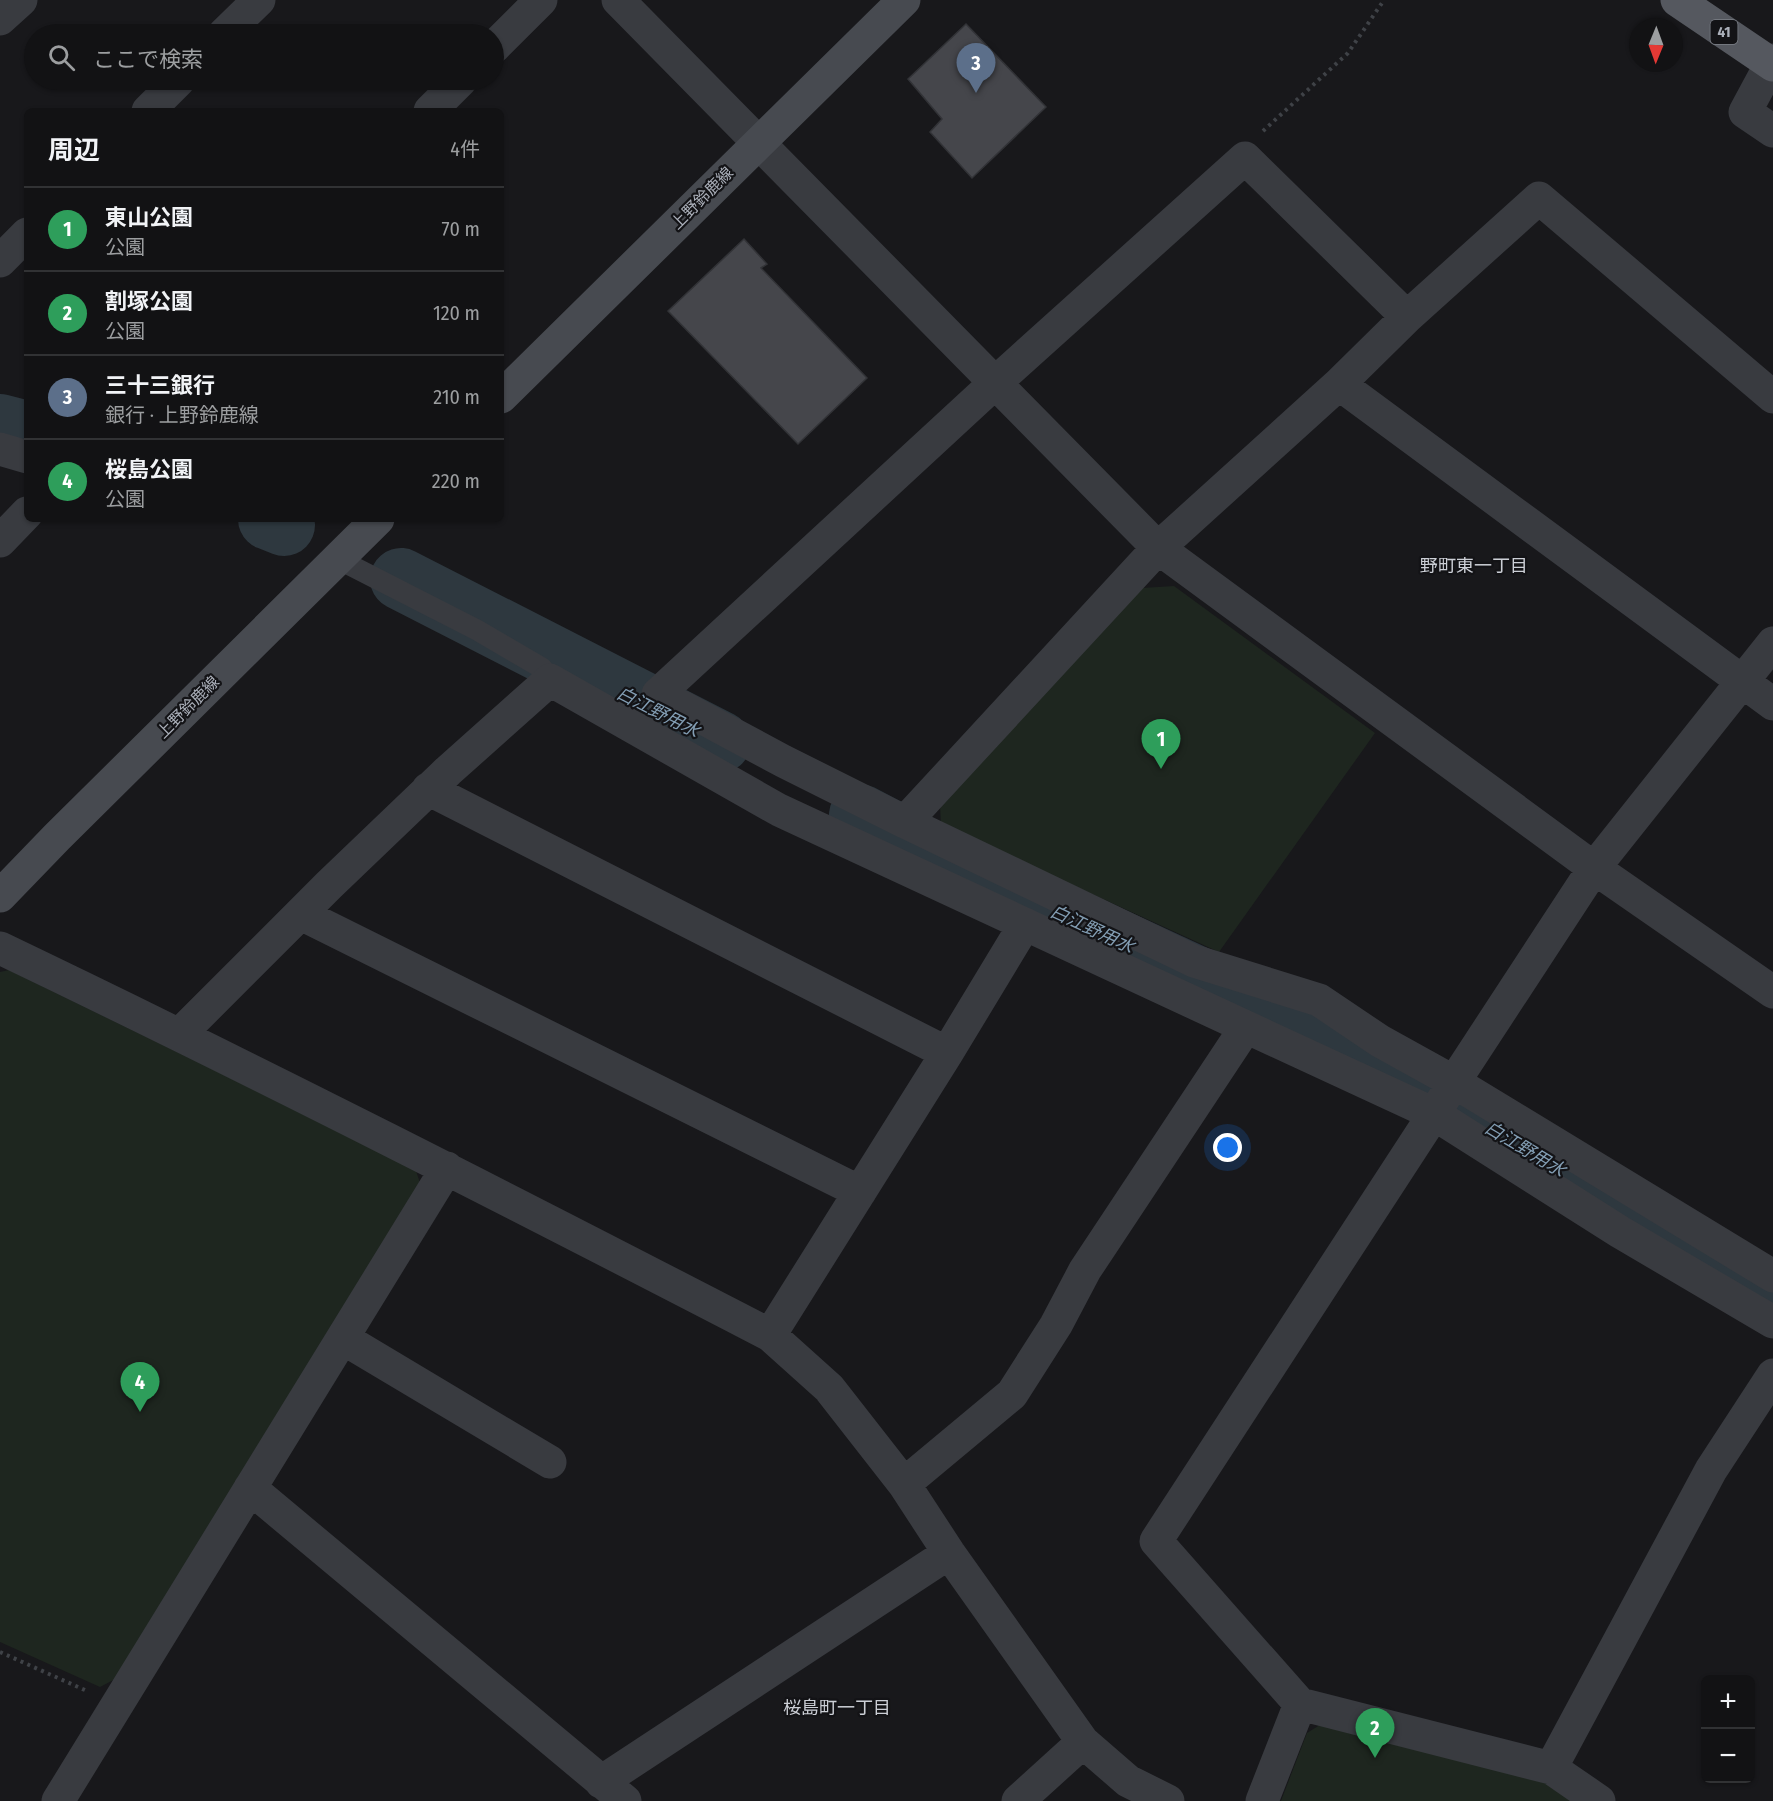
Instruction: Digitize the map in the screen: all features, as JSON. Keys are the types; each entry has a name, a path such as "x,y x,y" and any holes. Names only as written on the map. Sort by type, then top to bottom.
{"main road":[{"name":"上野鈴鹿線","path":"504,395 904,0"},
{"name":"41","path":"1677,0 1772,63"},
{"name":"上野鈴鹿線","path":"0,896 375,522"}],"street":[{"path":"0,19 21,0"},
{"path":"234,24 259,0"},
{"path":"504,37 541,0"},
{"path":"618,0 1158,548 1594,868 1773,992"},
{"path":"1772,63 1745,111 1773,131"},
{"path":"151,108 169,90"},
{"path":"433,108 451,90"},
{"path":"1407,317 1245,158 996,382 658,694 783,761 905,822 1194,961 1253,1010 1319,1000 1380,1041 1444,1098 1620,1232 1773,1322"},
{"path":"905,822 1158,548 1539,198 1773,397"},
{"path":"0,261 24,237"},
{"path":"1339,384 1773,704"},
{"path":"0,449 24,457"},
{"path":"0,541 24,516"},
{"path":"1599,1801 1551,1767 1300,1704 1156,1541 1594,868 1773,643"},
{"path":"180,1034 428,789 550,680 779,810 1025,924 1253,1010 1444,1098 1773,1276"},
{"path":"428,789 947,1053"},
{"path":"300,914 860,1192"},
{"path":"770,1335 1025,924"},
{"path":"0,948 180,1034 447,1168 770,1335 829,1388 904,1484 1083,1742 1128,1781 1168,1801"},
{"path":"904,1484 1012,1394 1056,1325 1085,1270 1253,1010"},
{"path":"58,1801 447,1168"},
{"path":"344,1339 550,1461"},
{"path":"1551,1767 1711,1470 1773,1375"},
{"path":"250,1488 613,1791 950,1553"},
{"path":"1262,1801 1300,1704"},
{"path":"1018,1801 1083,1742"}],"lane":[{"path":"338,559 477,630 542,668 550,680"}],"path":[{"path":"1245,158 1249,144 1348,53 1384,0"},
{"path":"0,1652 117,1705"}],"shaded area":[{"path":"1174,586 1375,733 1219,952 941,825 940,805 1142,588"},
{"path":"9,970 415,1168 420,1183 119,1677 100,1687 0,1642 0,972"},
{"path":"1323,1723 1546,1783 1573,1801 1281,1801 1307,1733"}],"building":[{"path":"966,24 1046,107 972,178 930,132 942,119 908,79"},
{"path":"744,239 767,264 761,268 867,378 798,444 668,311"}],"waterway":[{"name":"白江野用水","path":"0,425 24,431"},
{"name":"白江野用水","path":"276,522 284,525"},
{"name":"白江野用水","path":"401,579 720,742"},
{"name":"白江野用水","path":"860,815 963,869 1326,1037 1460,1110 1773,1298"}],"place":[{"name":"三十三銀行","path":"976,93"},
{"name":"東山公園","path":"1161,769"},
{"name":"桜島公園","path":"140,1412"},
{"name":"割塚公園","path":"1375,1758"}],"district":[{"name":"野町東一丁目","path":"1474,566"},
{"name":"桜島町一丁目","path":"837,1708"}]}
